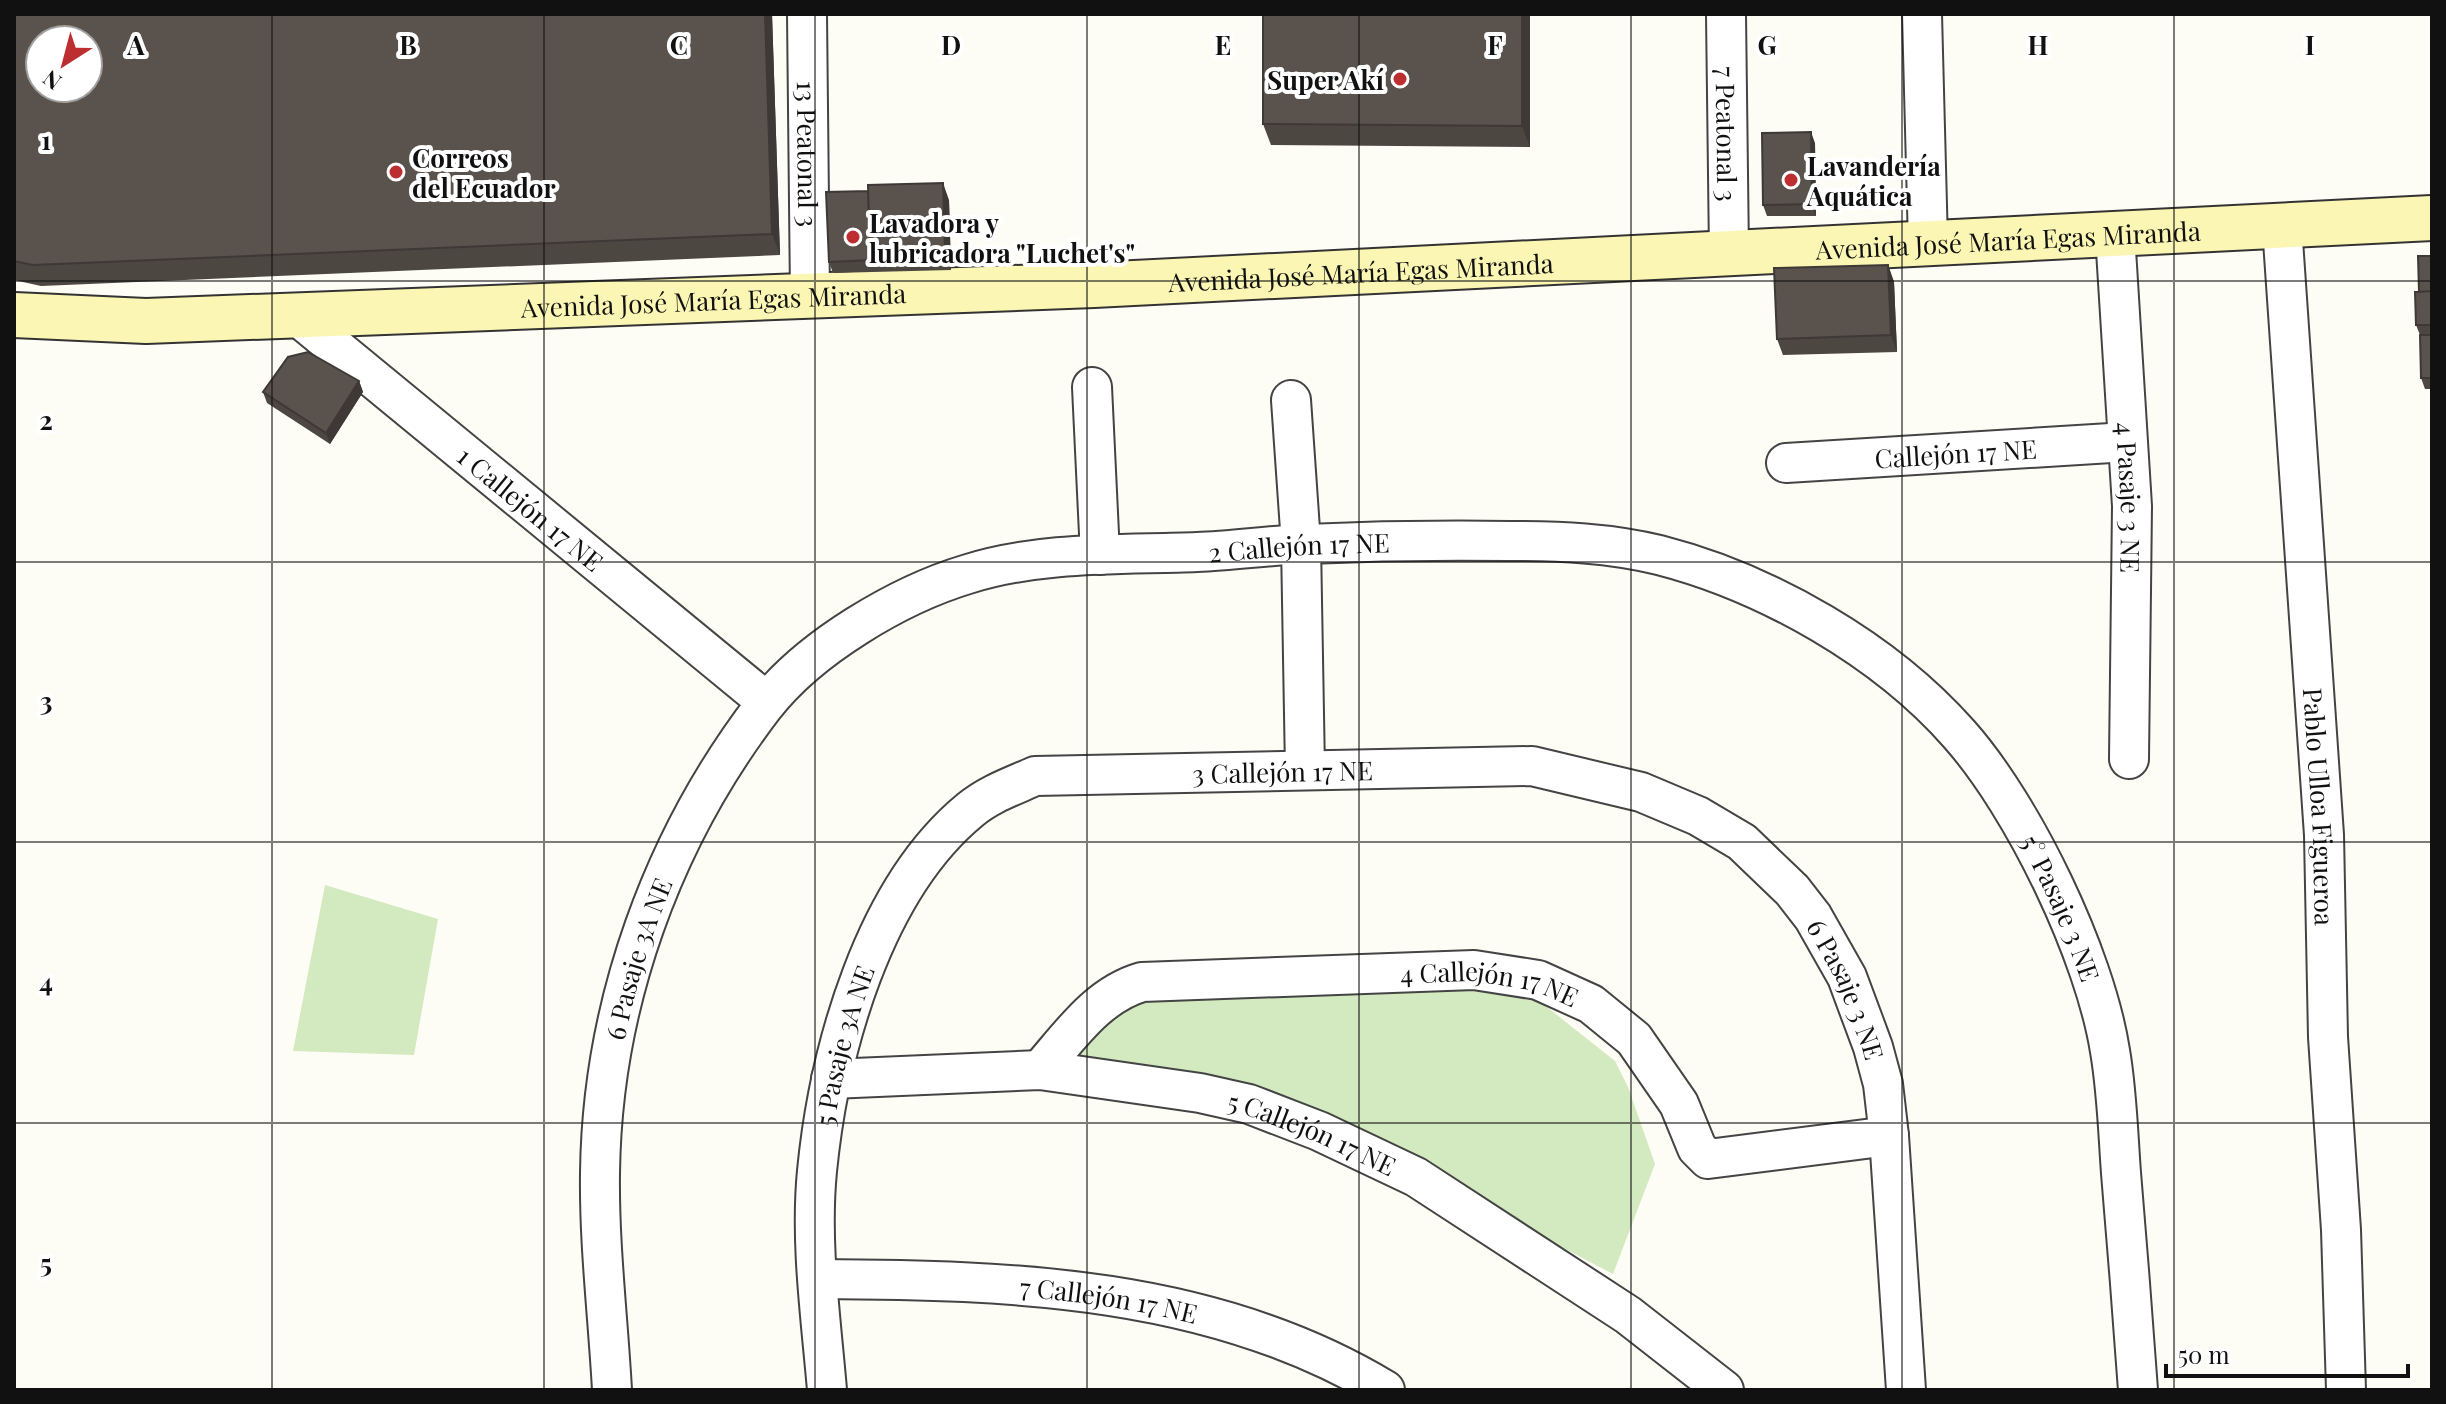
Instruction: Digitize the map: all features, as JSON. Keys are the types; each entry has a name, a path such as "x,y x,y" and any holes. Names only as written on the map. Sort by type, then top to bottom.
{"street":[{"name":"13 Peatonal 3","path":"807,14 810,296"},
{"name":"7 Peatonal 3","path":"1726,14 1729,254"},
{"path":"1922,14 1928,244"},
{"name":"Avenida José María Egas Miranda","path":"14,315 146,321 810,296 2432,218"},
{"name":"Pablo Ulloa Figueroa","path":"2282,226 2324,835 2328,1037 2341,1230 2346,1390"},
{"name":"4 Pasaje 3 NE","path":"2115,234 2132,506 2129,759"},
{"name":"1 Callejón 17 NE","path":"296,315 767,702"},
{"name":"Avenida José María Egas Miranda","path":"14,345 146,321"},
{"path":"1092,387 1100,555"},
{"path":"1291,400 1301,544 1305,770"},
{"name":"Callejón 17 NE","path":"1786,463 2127,442"},
{"name":"2 Callejón 17 NE","path":"881,612 967,574 1001,566 1100,555 1205,552 1301,544 1588,542 1664,557 1721,576"},
{"name":"5° Pasaje 3 NE","path":"1721,576 1829,630 1932,707 1986,768 2052,882 2077,938 2110,1046 2138,1390"},
{"name":"6 Pasaje 3A NE","path":"612,1390 600,1237 600,1166 609,1061 617,1016 645,927 681,836 767,702 809,663 881,612"},
{"name":"3 Callejón 17 NE","path":"1035,776 1532,766"},
{"name":"6 Pasaje 3 NE","path":"1532,766 1641,792 1722,829 1762,859 1813,917 1847,977 1876,1059 1889,1136 1906,1390"},
{"name":"5 Pasaje 3A NE","path":"827,1390 818,1279 817,1173 831,1079 844,1027 869,961 922,860 973,807 1035,776"},
{"name":"4 Callejón 17 NE","path":"1040,1070 1098,1005 1120,989 1142,982 1491,971 1551,985 1591,1004 1622,1028 1644,1050 1679,1104 1697,1148 1708,1159 1889,1136"},
{"name":"5 Callejón 17 NE","path":"831,1079 1040,1070 1238,1101 1319,1131 1391,1163 1628,1315 1724,1390"},
{"name":"7 Callejón 17 NE","path":"818,1279 962,1280 1104,1293 1212,1316 1288,1344 1385,1390"}],"green space":[{"path":"325,885 438,919 414,1055 293,1051"},
{"path":"1498,983 1533,996 1615,1061 1628,1087 1655,1164 1613,1274 1396,1160 1061,1071 1099,1014 1155,997"}],"building":[{"name":"Correos del Ecuador","path":"14,14 765,14 772,234 33,265 14,261"},
{"name":"Super Akí","path":"1263,14 1522,14 1522,126 1263,124"},
{"name":"Lavandería Aquática","path":"1811,132 1812,204 1763,205 1762,133"},
{"path":"943,183 945,253 870,255 868,185"},
{"name":"Lavadora y lubricadora \"Luchet's\"","path":"868,191 872,260 829,262 826,192"},
{"path":"2418,256 2432,256 2432,291 2419,292"},
{"path":"1888,265 1891,335 1777,339 1774,268"},
{"path":"2432,291 2432,325 2416,325 2415,292"},
{"path":"2420,335 2432,335 2432,378 2421,378"},
{"path":"308,352 359,381 326,433 263,392 288,357"}],"place":[{"name":"Super Akí","path":"1400,79"},
{"name":"Correos del Ecuador","path":"396,172"},
{"name":"Lavandería Aquática","path":"1791,180"},
{"name":"Lavadora y lubricadora \"Luchet's\"","path":"853,237"}]}
